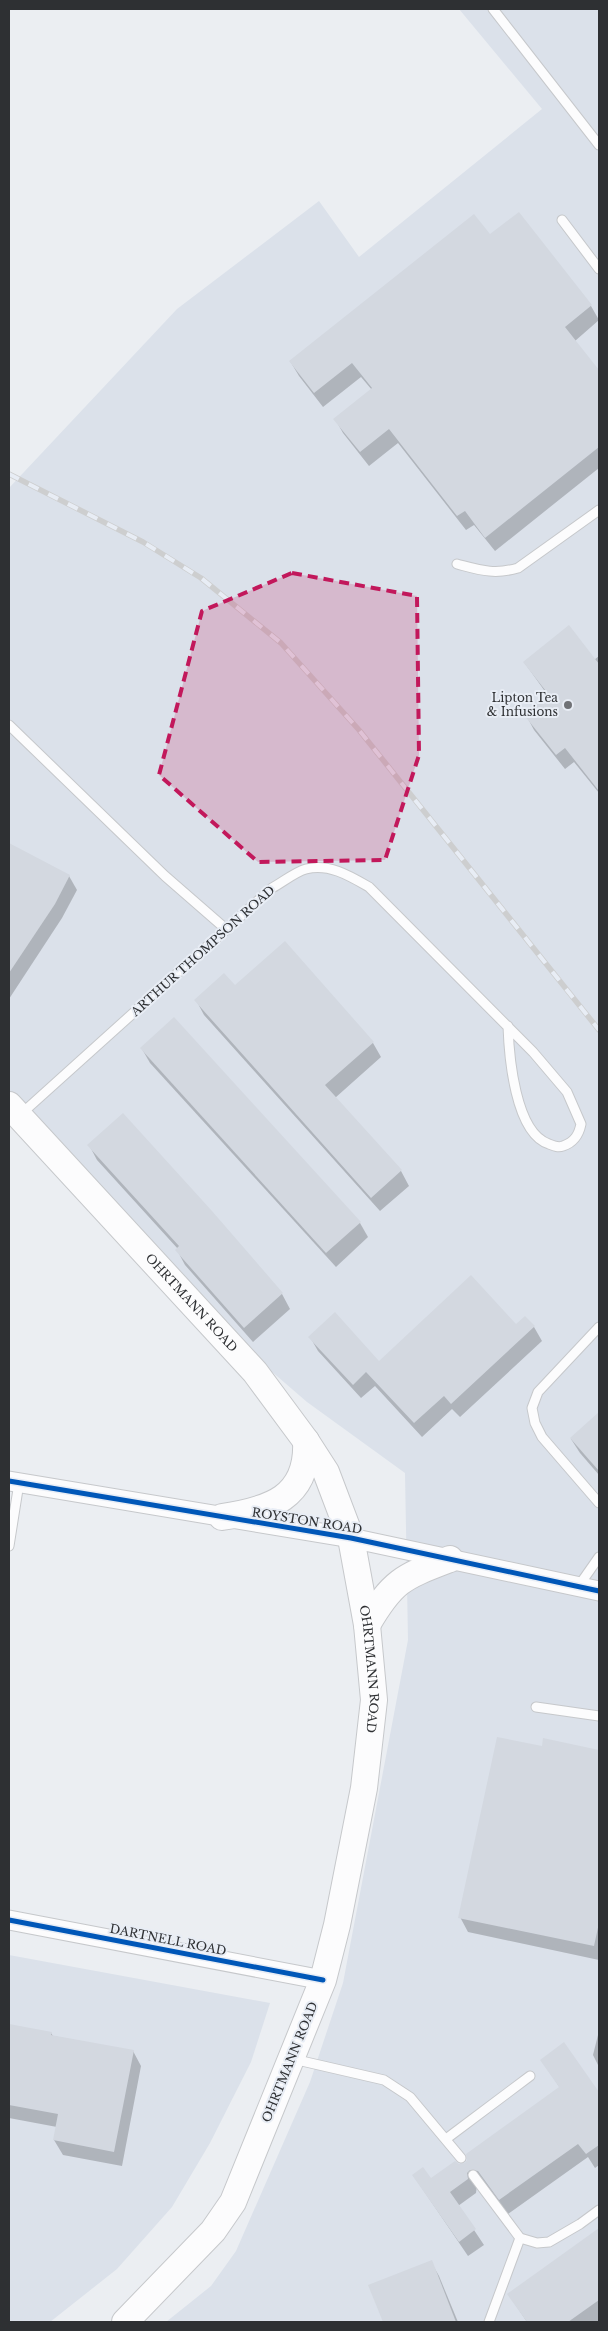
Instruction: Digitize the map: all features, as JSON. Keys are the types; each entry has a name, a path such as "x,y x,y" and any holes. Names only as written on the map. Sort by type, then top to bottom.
{"main road":[{"name":"OHRTMANN ROAD","path":"14,1110 255,1372 306,1441 326,1472 351,1538 367,1625 374,1700 364,1788 337,1924 323,1980 233,2202 213,2232 125,2322"},
{"path":"222,1517 252,1512 271,1506 290,1491 304,1472 307,1458 306,1441"},
{"path":"367,1625 396,1584 407,1575 450,1559"},
{"name":"OHRTMANN ROAD","path":"108,2322 145,2301"}],"street":[{"name":"ROYSTON ROAD","path":"14,1482 351,1538 593,1588"},
{"name":"DARTNELL ROAD","path":"9,1920 323,1980"}],"lane":[{"path":"493,9 599,145"},
{"path":"562,220 599,269"},
{"path":"457,564 486,572 502,572 518,568 599,510"},
{"path":"9,726 165,876 227,930"},
{"name":"ARTHUR THOMPSON ROAD","path":"14,1110 227,930 272,888 306,869 322,868 344,873 369,887 508,1026 567,1092 581,1124 577,1137 568,1144 559,1147 542,1142 522,1115 512,1075 508,1026"},
{"path":"599,1327 538,1392 532,1408 535,1423 542,1436 599,1503"},
{"path":"9,1546 14,1482"},
{"path":"593,1588 599,1557"},
{"path":"536,1707 599,1716"},
{"path":"291,2059 384,2080 410,2097 460,2158"},
{"path":"446,2139 530,2076"},
{"path":"473,2175 520,2238 536,2244 549,2242 580,2224 599,2210"},
{"path":"489,2322 520,2238"}],"highlighted area":[{"path":"292,573 417,596 419,755 385,860 258,862 159,775 202,611"}],"shaded area":[{"path":"459,9 599,9 599,2322 166,2322 211,2286 236,2251 310,2082 343,1983 408,1640 405,1473 307,1402 234,1339 57,1137 9,1091 9,488 177,309 319,201 359,257 542,109"},
{"path":"9,1955 270,2003 251,2062 210,2143 172,2207 117,2269 50,2322 9,2322"}],"building":[{"path":"519,212 592,305 565,327 599,370 599,447 485,538 465,511 457,516 389,429 360,452 333,419 372,388 352,363 314,393 289,361 474,214 490,234"},
{"name":"Lipton Tea & Infusions","path":"569,625 599,664 599,791 565,748 556,755 524,715 549,695 523,662"},
{"path":"9,843 70,875 55,904 9,973"},
{"path":"285,941 374,1042 325,1085 402,1170 371,1198 194,1000 224,973 235,985"},
{"path":"174,1017 361,1222 326,1253 140,1048"},
{"path":"123,1113 283,1293 244,1328 175,1250 179,1246 87,1145"},
{"path":"471,1275 516,1324 525,1316 535,1326 451,1404 444,1396 414,1423 366,1372 353,1385 308,1337 335,1312 379,1361"},
{"path":"599,1412 599,1471 570,1438"},
{"path":"497,1737 542,1746 543,1738 599,1750 599,1923 594,1946 458,1918"},
{"path":"9,2024 52,2032 51,2035 134,2050 114,2152 53,2140 58,2114 9,2105"},
{"path":"564,2042 599,2092 599,2145 586,2154 578,2144 499,2200 478,2171 470,2170 467,2173 468,2179 450,2192 476,2229 459,2242 412,2175 423,2167 431,2178 455,2161 459,2164 465,2163 467,2160 466,2154 559,2087 540,2060"},
{"path":"599,2228 599,2300 568,2322 527,2322 507,2294"},
{"path":"432,2260 456,2322 383,2322 368,2285"}],"railway":[{"path":"9,474 143,542 201,578 281,643 359,730 599,1030"}],"cycle path":[{"path":"9,1481 351,1538 599,1591"},
{"path":"9,1920 323,1980"}],"place":[{"name":"Lipton Tea & Infusions","path":"568,705"}]}
